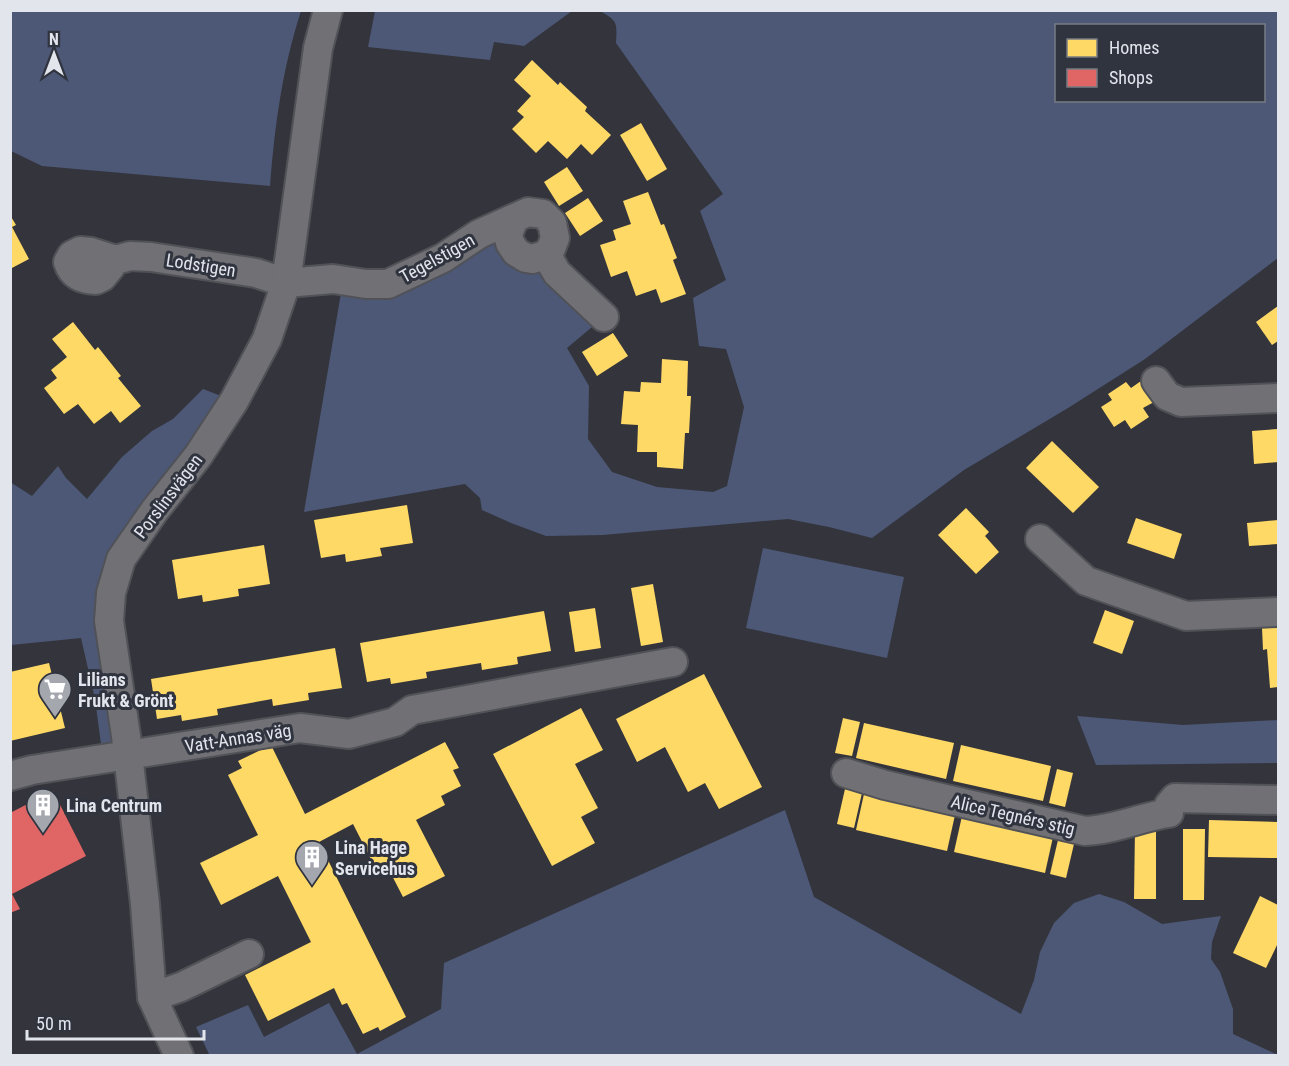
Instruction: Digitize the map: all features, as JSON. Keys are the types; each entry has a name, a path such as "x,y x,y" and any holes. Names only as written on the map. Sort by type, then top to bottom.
{"street":[{"name":"Porslinsvägen","path":"179,1056 152,998 145,904 128,755 108,621 111,593 121,559 155,510 198,456 234,401 267,339 286,283 318,48 327,10"},
{"name":"Tegelstigen","path":"286,283 333,279 366,284 388,284 443,258 478,234 514,219 508,238 516,252 532,259 546,254 557,273 604,317"},
{"name":"Lodstigen","path":"116,260 130,256 151,257 256,273 286,283"},
{"path":"1156,381 1167,396 1181,402 1278,399"},
{"path":"1040,539 1086,581 1186,616 1278,612"},
{"name":"Vatt-Annas väg","path":"10,776 32,770 300,728 349,734 395,722 412,710 673,662"},
{"name":"Alice Tegnérs stig","path":"846,773 1085,831 1105,830 1169,813 1169,805 1175,798 1278,800"},
{"path":"152,998 181,987 249,954"}],"shaded area":[{"path":"375,10 572,11 524,46 494,42 490,60 368,47"},
{"path":"10,11 301,11 280,97 270,186 42,166 11,151"},
{"path":"600,11 1278,11 1278,258 1145,359 964,470 872,538 788,519 602,535 546,536 482,510 480,498 465,484 304,512 343,281 366,284 510,227 604,317 567,348 589,386 588,439 612,472 657,487 713,492 727,486 744,407 726,349 699,346 693,298 726,280 700,211 723,194 616,43 613,20"},
{"path":"203,389 234,401 121,559 126,736 103,759 95,699 81,638 11,645 10,482 32,496 58,466 66,478 87,499 122,457 152,431 173,419"},
{"path":"763,548 904,577 887,658 746,628"},
{"path":"1077,716 1183,725 1278,720 1278,763 1096,765"},
{"path":"785,810 814,897 1021,1014 1034,980 1040,952 1054,923 1074,903 1099,894 1124,902 1162,924 1221,916 1212,942 1211,959 1220,972 1233,1009 1233,1034 1278,1055 210,1056 196,1027 248,1005 264,1037 329,1003 357,1054 441,1009 444,963"}],"building: Homes":[{"path":"532,60 558,85 560,82 587,107 585,111 611,135 592,155 581,144 567,159 548,141 536,153 512,129 524,117 517,111 531,96 514,80"},
{"path":"641,123 667,169 647,181 620,135"},
{"path":"567,167 583,191 559,206 544,182"},
{"path":"648,192 677,258 673,260 686,294 661,303 656,289 636,296 627,271 611,277 600,245 616,240 613,230 631,224 623,201"},
{"path":"588,198 603,221 580,236 565,213"},
{"path":"10,215 16,225 12,227 29,259 10,269"},
{"path":"1278,306 1278,341 1272,345 1256,322"},
{"path":"73,322 95,350 98,347 121,376 118,378 141,406 120,423 111,411 94,424 78,404 64,414 44,388 57,378 51,370 67,357 52,339"},
{"path":"613,333 628,356 597,376 582,352"},
{"path":"662,359 688,361 687,396 691,396 689,433 685,433 683,469 657,467 657,452 637,452 638,425 621,424 624,391 640,392 641,382 661,383"},
{"path":"1141,381 1154,402 1143,408 1149,417 1131,429 1125,420 1114,427 1101,407 1112,400 1108,394 1126,382 1131,388"},
{"path":"1278,429 1278,462 1254,464 1252,431"},
{"path":"1052,441 1099,487 1073,513 1026,468"},
{"path":"407,505 413,543 380,548 382,556 346,562 345,554 321,558 314,520"},
{"path":"966,508 989,532 985,536 999,552 976,574 938,535"},
{"path":"1136,518 1182,534 1174,559 1127,543"},
{"path":"1278,520 1278,544 1249,546 1247,523"},
{"path":"264,545 270,584 238,589 239,596 203,602 202,595 178,599 172,560"},
{"path":"653,584 663,642 641,646 631,588"},
{"path":"595,608 601,648 575,652 569,612"},
{"path":"1105,610 1134,621 1122,654 1093,643"},
{"path":"544,611 551,651 517,657 518,664 482,670 481,663 426,672 427,678 391,684 390,678 367,682 360,643"},
{"path":"1278,627 1278,687 1270,688 1267,649 1263,650 1262,628"},
{"path":"335,648 342,688 308,693 309,700 273,706 272,699 217,709 218,715 182,721 181,715 157,719 151,679"},
{"path":"49,663 65,728 10,741 10,672"},
{"path":"704,674 762,787 719,809 705,783 688,792 665,747 637,762 616,719"},
{"path":"581,708 603,750 575,764 598,808 581,817 595,843 552,866 493,754"},
{"path":"843,718 860,722 852,756 835,753"},
{"path":"864,723 954,743 946,779 856,758"},
{"name":"Lina Hage Servicehus","path":"445,742 459,768 453,770 461,786 441,796 445,805 416,820 445,876 403,897 386,864 376,869 353,824 319,842 406,1017 380,1031 378,1027 363,1034 347,1003 342,1005 334,988 268,1021 245,975 311,942 278,876 221,905 200,863 258,835 228,775 242,768 238,761 271,745 305,814"},
{"path":"961,745 1051,766 1043,801 953,781"},
{"path":"1057,769 1073,773 1065,807 1049,803"},
{"path":"845,789 862,793 854,828 837,824"},
{"path":"864,794 955,815 947,851 856,830"},
{"path":"962,816 1053,837 1045,873 954,852"},
{"path":"1209,820 1278,822 1278,858 1208,857"},
{"path":"1135,828 1156,828 1156,899 1134,899"},
{"path":"1183,829 1205,829 1204,900 1183,900"},
{"path":"1058,840 1074,844 1066,878 1050,874"},
{"path":"1260,896 1278,905 1278,943 1266,968 1233,953"}],"building: Shops":[{"name":"Lina Centrum","path":"53,791 86,856 12,894 20,909 10,913 10,813"}],"place":[{"name":"Lilians Frukt & Grönt","path":"55,718"},
{"name":"Lina Centrum","path":"43,834"},
{"name":"Lina Hage Servicehus","path":"312,886"}]}
